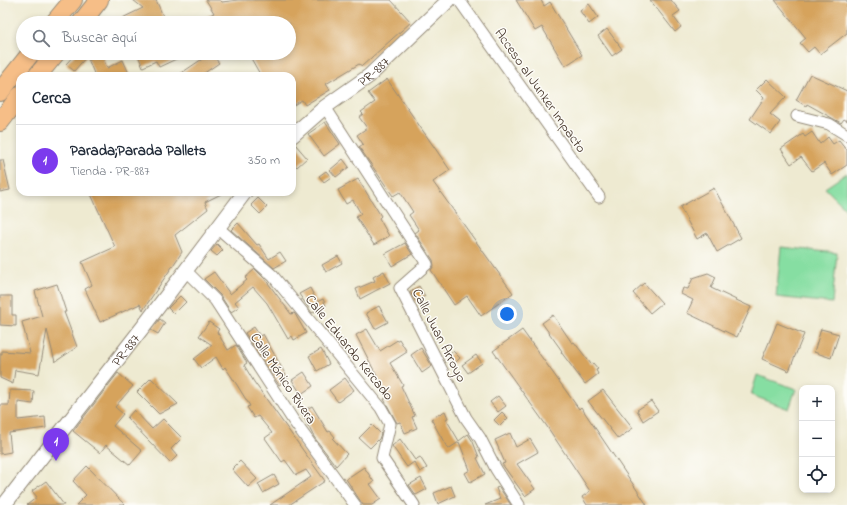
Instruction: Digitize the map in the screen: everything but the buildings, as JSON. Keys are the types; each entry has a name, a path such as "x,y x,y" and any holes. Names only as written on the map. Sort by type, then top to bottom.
{"highway":[{"path":"60,16 73,0"},
{"path":"86,16 99,0"},
{"path":"0,92 25,60"},
{"path":"40,72 50,60"},
{"path":"0,122 16,101"}],"street":[{"name":"PR-887","path":"296,133 325,108 369,76 449,0"},
{"name":"Acceso al Junker Impacto","path":"459,0 599,197"},
{"name":"Calle Juan Arroyo","path":"325,108 427,264 400,288 466,418 480,438 496,469 519,505"},
{"path":"796,116 829,124 847,134"},
{"name":"PR-887","path":"4,505 242,196"},
{"name":"Calle Eduardo Kercado","path":"217,227 273,276 381,408 390,424 382,458 414,505"},
{"name":"Calle Mónico Rivera","path":"185,270 215,300 293,420 355,505"}],"green space":[{"path":"847,173 847,210 825,188"},
{"path":"781,247 837,253 832,303 776,297"},
{"path":"757,375 796,389 789,409 751,395"}],"place":[{"name":"Parada;Parada Pallets","path":"56,461"}]}
